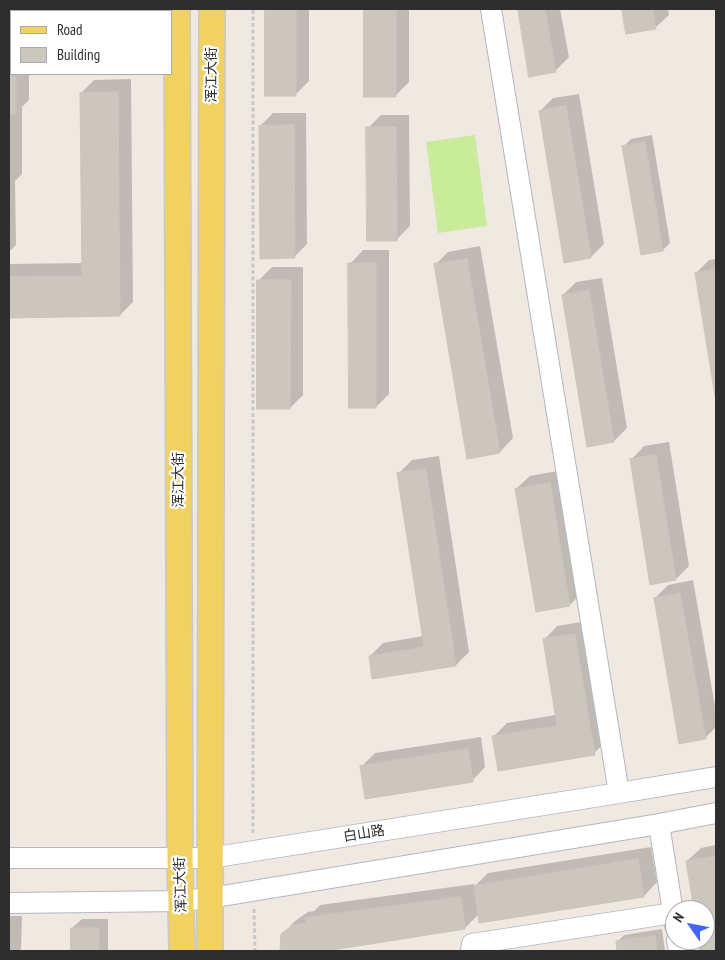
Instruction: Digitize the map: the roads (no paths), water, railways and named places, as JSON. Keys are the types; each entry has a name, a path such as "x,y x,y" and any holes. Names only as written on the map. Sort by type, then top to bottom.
{"main road":[{"name":"浑江大街","path":"177,9 180,858 182,951"},
{"name":"浑江大街","path":"210,951 212,9"}],"street":[{"path":"490,9 619,793"},
{"name":"白山路","path":"9,858 210,858 716,777"},
{"path":"9,903 182,901 210,898 716,813"},
{"path":"659,824 671,900"},
{"path":"471,951 472,944 665,921"}]}
